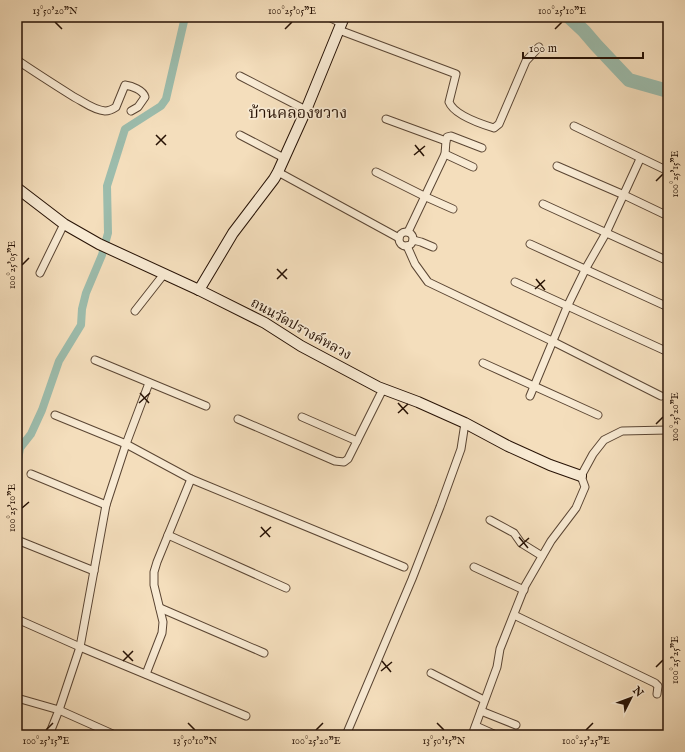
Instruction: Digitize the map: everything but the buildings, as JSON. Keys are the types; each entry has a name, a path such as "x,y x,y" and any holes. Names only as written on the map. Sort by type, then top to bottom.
{"street":[{"path":"328,17 456,74 449,102 451,106 468,117 494,128 499,124 526,61 539,47"},
{"path":"200,290 233,233 278,172 306,110 341,23"},
{"path":"17,60 88,106 97,109 106,111 113,109 116,107 125,85 135,88 142,92 145,97 138,107 131,111"},
{"path":"240,76 306,110"},
{"path":"386,119 446,141"},
{"path":"574,126 640,159 668,171"},
{"path":"240,135 284,158"},
{"path":"408,232 426,197 445,154 447,137 451,136 482,148"},
{"path":"445,154 473,167"},
{"path":"530,396 567,307 586,268 606,233 640,159"},
{"path":"557,166 668,216"},
{"path":"278,172 399,238"},
{"path":"376,172 453,209"},
{"name":"ถนนวัดปรางค์หลวง","path":"17,188 64,224 102,245 200,290 265,323 301,346 383,389 418,402 465,423 508,446 550,465 580,476"},
{"path":"543,204 668,261"},
{"path":"40,273 64,224"},
{"path":"408,232 402,233 399,238 400,244 406,246 412,243 413,240"},
{"path":"408,232 411,234 413,240"},
{"path":"413,240 433,247"},
{"path":"530,244 586,268 668,308"},
{"path":"406,246 414,264 428,282 552,341 661,396"},
{"path":"135,311 164,274"},
{"path":"515,282 668,352"},
{"path":"95,360 206,406"},
{"path":"483,363 598,415"},
{"path":"49,735 80,647 106,505 126,444 149,383"},
{"path":"238,419 344,462 348,458 383,389"},
{"path":"54,415 126,444 191,479 404,567"},
{"path":"302,417 357,441"},
{"path":"346,735 412,579 440,507 461,449 465,423"},
{"path":"472,735 497,667 500,649 524,590 551,541 576,508 584,487 580,476 593,454 604,440 622,431 668,430"},
{"path":"31,474 106,505"},
{"path":"146,674 162,633 163,622 154,585 154,572 191,479"},
{"path":"490,520 514,533 522,543 542,556"},
{"path":"168,535 286,588"},
{"path":"17,540 94,570"},
{"path":"474,567 524,590"},
{"path":"160,608 264,653"},
{"path":"514,615 656,683 658,686 657,694"},
{"path":"17,619 80,647 246,716"},
{"path":"430,673 484,700"},
{"path":"17,698 59,710 115,735"},
{"path":"481,711 516,725"},
{"path":"476,726 496,735"}],"waterway":[{"path":"17,467 20,448 31,434 42,410 59,361 81,325 82,309 86,293 102,255 108,233 107,186 125,129 161,106 166,99 185,17"},
{"path":"569,17 584,31 629,80 668,91"}],"district":[{"name":"บ้านคลองขวาง","path":"298,114"}]}
